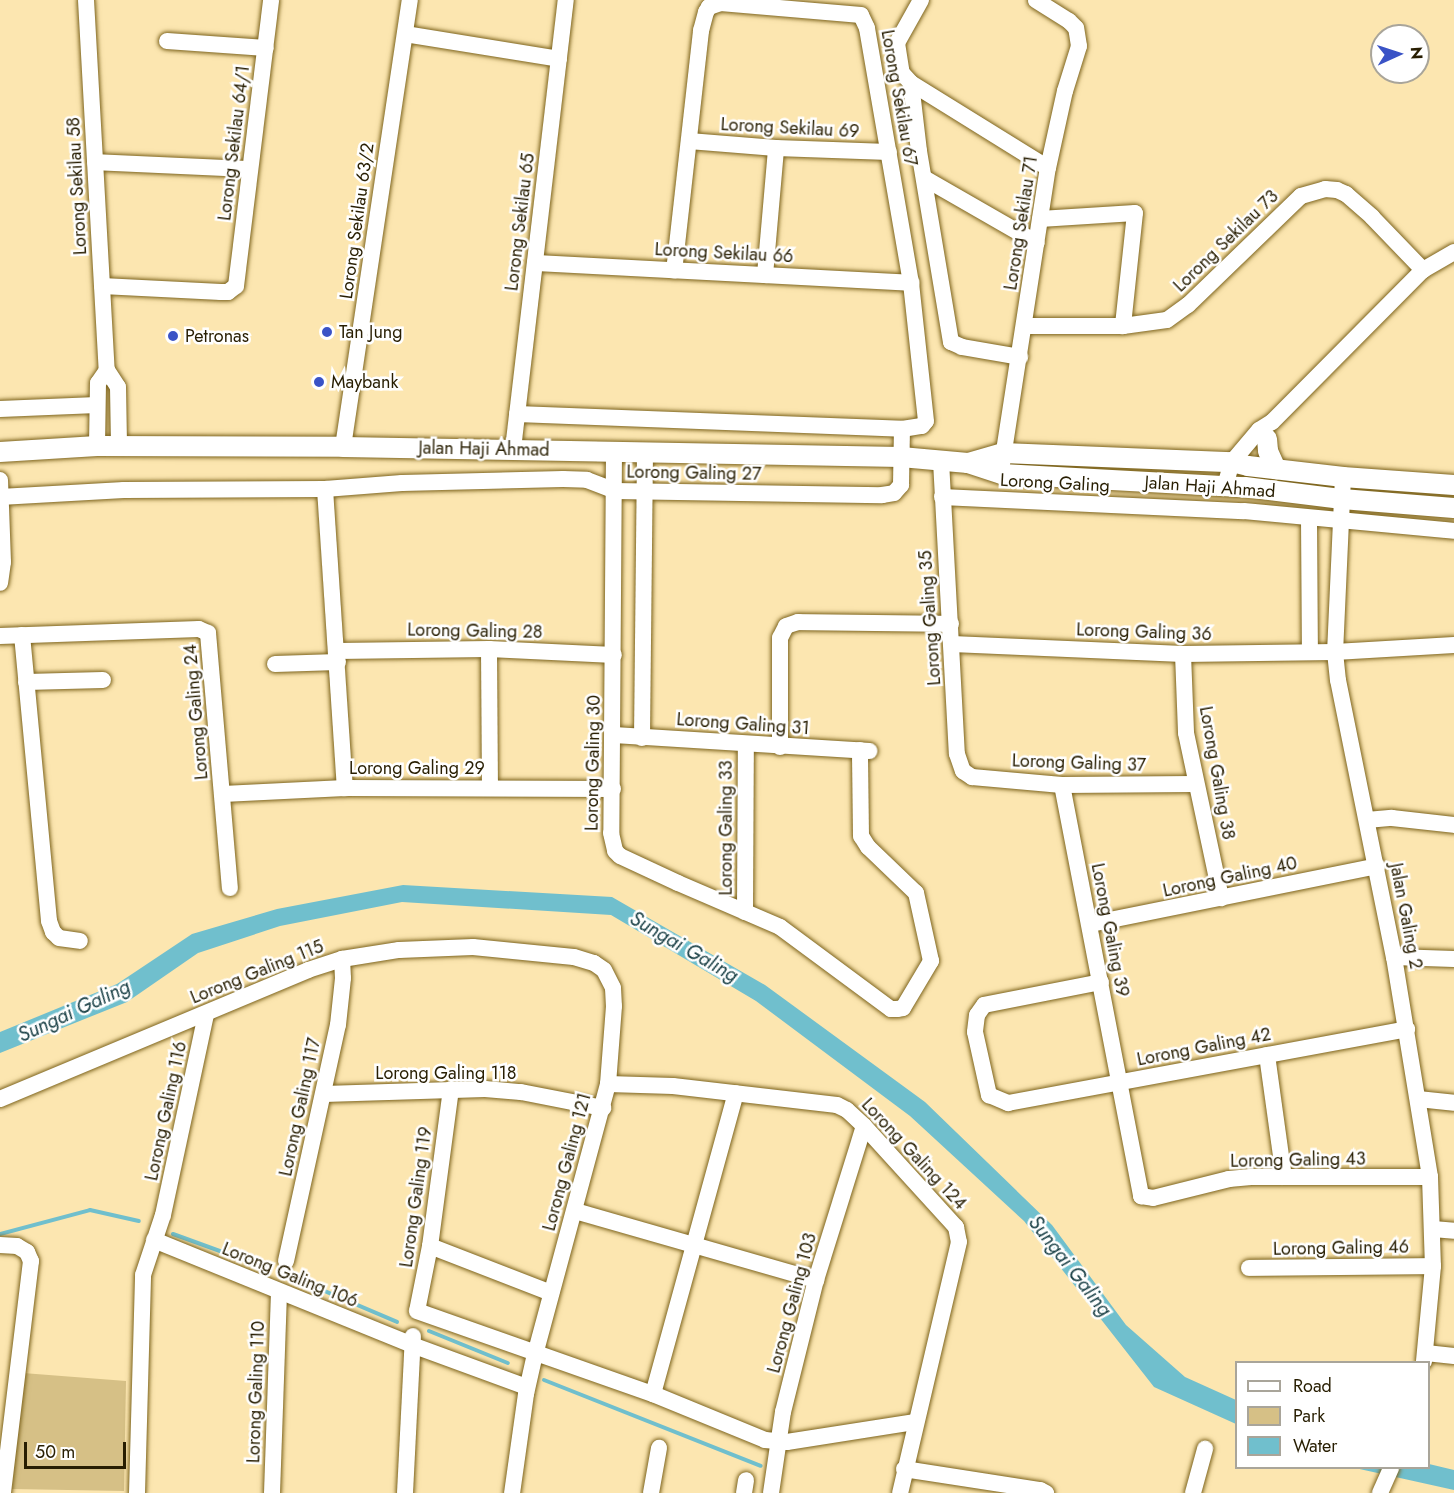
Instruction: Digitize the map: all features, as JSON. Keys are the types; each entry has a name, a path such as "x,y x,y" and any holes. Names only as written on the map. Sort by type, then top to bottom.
{"street":[{"name":"Lorong Sekilau 58","path":"86,0 107,370 118,387 119,447"},
{"name":"Lorong Sekilau 64/1","path":"102,286 221,292 234,290 271,0"},
{"name":"Lorong Sekilau 63/2","path":"344,447 410,0"},
{"name":"Lorong Sekilau 65","path":"513,449 566,0"},
{"path":"921,0 897,43 903,73 911,83 1048,168"},
{"name":"Lorong Sekilau 71","path":"1002,474 1003,453 1025,326 1048,168 1065,91 1079,46 1076,28 1070,21 1036,0"},
{"name":"Lorong Sekilau 67","path":"674,270 703,18 709,7 721,3 861,15 867,28 911,283 927,413 926,421 922,426 902,429"},
{"path":"405,34 559,59"},
{"path":"167,41 266,48"},
{"path":"911,83 951,342 962,348 1020,357"},
{"name":"Lorong Sekilau 69","path":"689,141 776,148 889,152"},
{"path":"765,275 776,148"},
{"path":"95,162 250,169"},
{"path":"924,178 1037,243"},
{"name":"Lorong Sekilau 73","path":"1025,326 1154,324 1179,313 1301,196 1312,192 1337,190 1346,194 1372,217 1423,270"},
{"path":"1040,219 1135,213 1123,326"},
{"path":"1276,469 1268,451 1270,431 1423,270 1454,252"},
{"name":"Lorong Sekilau 66","path":"535,263 911,283"},
{"name":"Lorong Sekilau 58","path":"97,446 98,383 107,370"},
{"path":"0,409 97,405"},
{"path":"517,414 902,429 901,457"},
{"path":"1225,486 1259,430 1270,431"},
{"name":"Jalan Haji Ahmad","path":"0,452 97,446 344,447 901,457 968,463 1002,474 1245,487 1342,499 1454,508"},
{"name":"Lorong Galing 30","path":"614,451 612,844 620,856 790,932 891,1009 903,1008"},
{"path":"642,738 645,452"},
{"name":"Jalan Haji Ahmad","path":"968,463 1003,453 1240,464 1343,477 1454,485"},
{"name":"Lorong Galing 27","path":"325,489 402,483 563,479 587,480 615,491 882,495 894,493 901,485 901,457"},
{"name":"Lorong Galing 35","path":"941,461 957,754 963,771"},
{"path":"1240,464 1245,487"},
{"name":"Jalan Galing 2","path":"1343,477 1335,652 1338,680 1394,957 1430,1177 1433,1266 1425,1358"},
{"path":"0,583 3,562 0,491 325,489 345,788"},
{"name":"Lorong Galing","path":"942,497 1244,511 1309,519 1454,531"},
{"path":"1309,519 1310,652"},
{"path":"780,747 780,638 786,626 798,622 951,624"},
{"name":"Lorong Galing 24","path":"0,636 203,630 210,638 230,888"},
{"path":"22,635 49,921 53,932 59,938 80,941"},
{"name":"Lorong Galing 36","path":"952,644 1183,654 1335,652 1454,645"},
{"path":"489,650 490,788"},
{"name":"Lorong Galing 28","path":"275,664 337,656 489,650 614,655"},
{"name":"Lorong Galing 38","path":"1183,654 1185,716 1195,784 1221,898"},
{"path":"26,682 103,680"},
{"name":"Lorong Galing 31","path":"614,735 865,751 861,836 868,848 916,893 931,961 903,1008"},
{"name":"Lorong Galing 33","path":"745,912 746,745"},
{"name":"Lorong Galing 37","path":"963,771 972,777 1062,785 1195,784"},
{"name":"Lorong Galing 39","path":"1062,785 1119,1083"},
{"name":"Lorong Galing 29","path":"223,794 345,788 613,789"},
{"path":"1367,820 1392,818 1454,825"},
{"name":"Lorong Galing 40","path":"1090,924 1377,866"},
{"name":"Lorong Galing 115","path":"0,1099 206,1015 308,970 342,959 399,950 473,947 574,957 594,963 609,976"},
{"path":"1394,957 1454,959"},
{"name":"Lorong Galing 117","path":"286,1261 324,1094 342,1000 342,959"},
{"name":"Lorong Galing 121","path":"512,1493 534,1354 608,1084 614,1006 609,976"},
{"name":"Lorong Galing 42","path":"1101,982 984,1005 977,1015 975,1032 989,1095 1008,1103 1407,1029"},
{"name":"Lorong Galing 116","path":"137,1493 143,1275 163,1215 206,1015"},
{"path":"1266,1055 1284,1177"},
{"name":"Lorong Galing 43","path":"1119,1083 1139,1193 1144,1198 1229,1179 1430,1177"},
{"name":"Lorong Galing 124","path":"608,1084 673,1086 837,1106 847,1110 913,1178 956,1227 959,1242 900,1493"},
{"name":"Lorong Galing 118","path":"324,1094 451,1089 521,1092 603,1108"},
{"name":"Lorong Galing 119","path":"451,1089 430,1246 417,1311 534,1354"},
{"path":"653,1394 736,1093"},
{"path":"1418,1099 1454,1103"},
{"name":"Lorong Galing 103","path":"771,1493 777,1442 816,1280 864,1126"},
{"path":"575,1210 816,1280"},
{"path":"1433,1229 1454,1232"},
{"name":"Lorong Galing 106","path":"154,1240 279,1292 412,1340 527,1387"},
{"path":"0,1245 17,1246 27,1252 31,1261 3,1493"},
{"path":"430,1246 551,1293"},
{"name":"Lorong Galing 46","path":"1249,1268 1433,1266"},
{"name":"Lorong Galing 110","path":"272,1493 279,1292"},
{"path":"405,1493 412,1340"},
{"path":"534,1354 653,1394 751,1435 777,1442 915,1422"},
{"path":"1425,1358 1454,1356"},
{"path":"651,1493 660,1448"},
{"path":"1192,1493 1204,1449"},
{"path":"904,1469 1040,1490 1046,1493"},
{"path":"1380,1492 1390,1469"}],"green space":[{"path":"23,1373 126,1381 124,1491 12,1489"}],"water":[{"name":"Sungai Galing","path":"403,885 612,897 765,985 925,1102 1052,1225 1126,1325 1185,1377 1235,1400 1235,1424 1154,1387 1024,1221 910,1116 756,1001 611,915 402,902 280,926 198,953 127,1002 0,1053 0,1032 117,984 192,934 277,909"},
{"path":"1430,1464 1454,1470 1454,1490 1360,1469 1430,1469"}],"waterway":[{"path":"0,1234 90,1210 139,1221"},
{"path":"173,1234 264,1267"},
{"path":"294,1278 397,1322"},
{"path":"429,1331 508,1363"},
{"path":"544,1380 761,1466"}],"place":[{"name":"Tan Jung","path":"327,332"},
{"name":"Petronas","path":"173,336"},
{"name":"Maybank","path":"319,382"}]}
